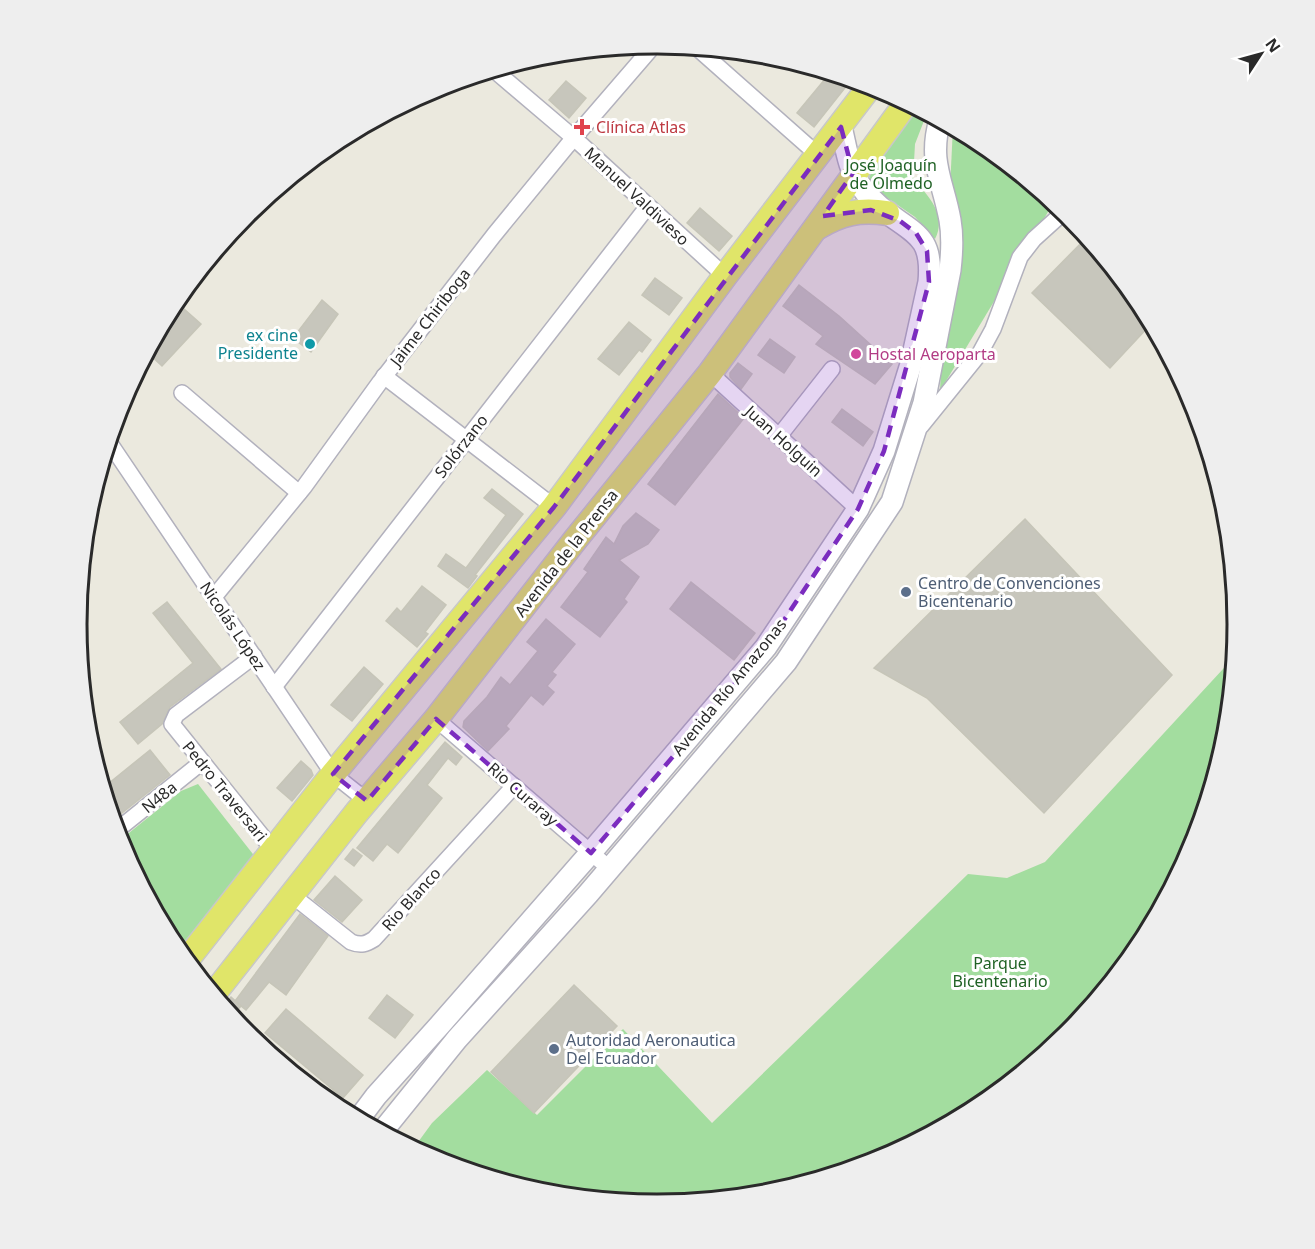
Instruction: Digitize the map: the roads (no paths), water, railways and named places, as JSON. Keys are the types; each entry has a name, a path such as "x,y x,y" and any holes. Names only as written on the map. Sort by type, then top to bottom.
{"main road":[{"path":"192,954 333,774 554,507 725,276 818,154 841,130 866,93"},
{"name":"Avenida de la Prensa","path":"218,988 367,801 436,719 574,540 710,373 813,230 852,170 901,109"},
{"name":"Avenida Río Amazonas","path":"386,1126 457,1039 610,869 786,662 892,502 917,430 947,294 952,251 950,222 934,150 938,128"},
{"name":"Avenida Río Amazonas","path":"363,1113 375,1096 591,852 766,647 858,509 884,451 902,398 929,282 930,259 922,241 909,226 887,213 868,195 852,170 841,130"},
{"path":"813,230 849,212 871,210 887,213"},
{"path":"439,1026 457,1039"}],"street":[{"name":"Jaime Chiriboga","path":"214,597 299,493 384,376 494,236 646,54"},
{"path":"707,56 818,154"},
{"name":"Manuel Valdivieso","path":"501,76 574,138 725,276"},
{"name":"Solórzano","path":"274,687 648,206"},
{"path":"917,430 980,353 993,329 1020,257 1034,239 1058,218"},
{"path":"780,435 832,369"},
{"name":"Juan Holguin","path":"710,373 858,509"},
{"path":"384,376 554,507"},
{"path":"182,393 299,493"},
{"name":"Nicolás López","path":"114,450 333,774 367,801"},
{"name":"Pedro Traversari","path":"254,657 176,715 172,721 176,731 274,851"},
{"name":"Rio Curaray","path":"436,719 610,869"},
{"name":"N48a","path":"123,825 202,762"},
{"name":"Rio Blanco","path":"292,896 351,942 361,945 374,939 514,786"}],"place":[{"name":"Clínica Atlas","path":"582,127"},
{"name":"ex cine Presidente","path":"310,344"},
{"name":"Hostal Aeroparta","path":"856,354"},
{"name":"Centro de Convenciones Bicentenario","path":"906,592"},
{"name":"Autoridad Aeronautica Del Ecuador","path":"554,1049"}],"park label":[{"name":"José Joaquín de Olmedo","path":"891,174"},
{"name":"Parque Bicentenario","path":"1000,972"}]}
